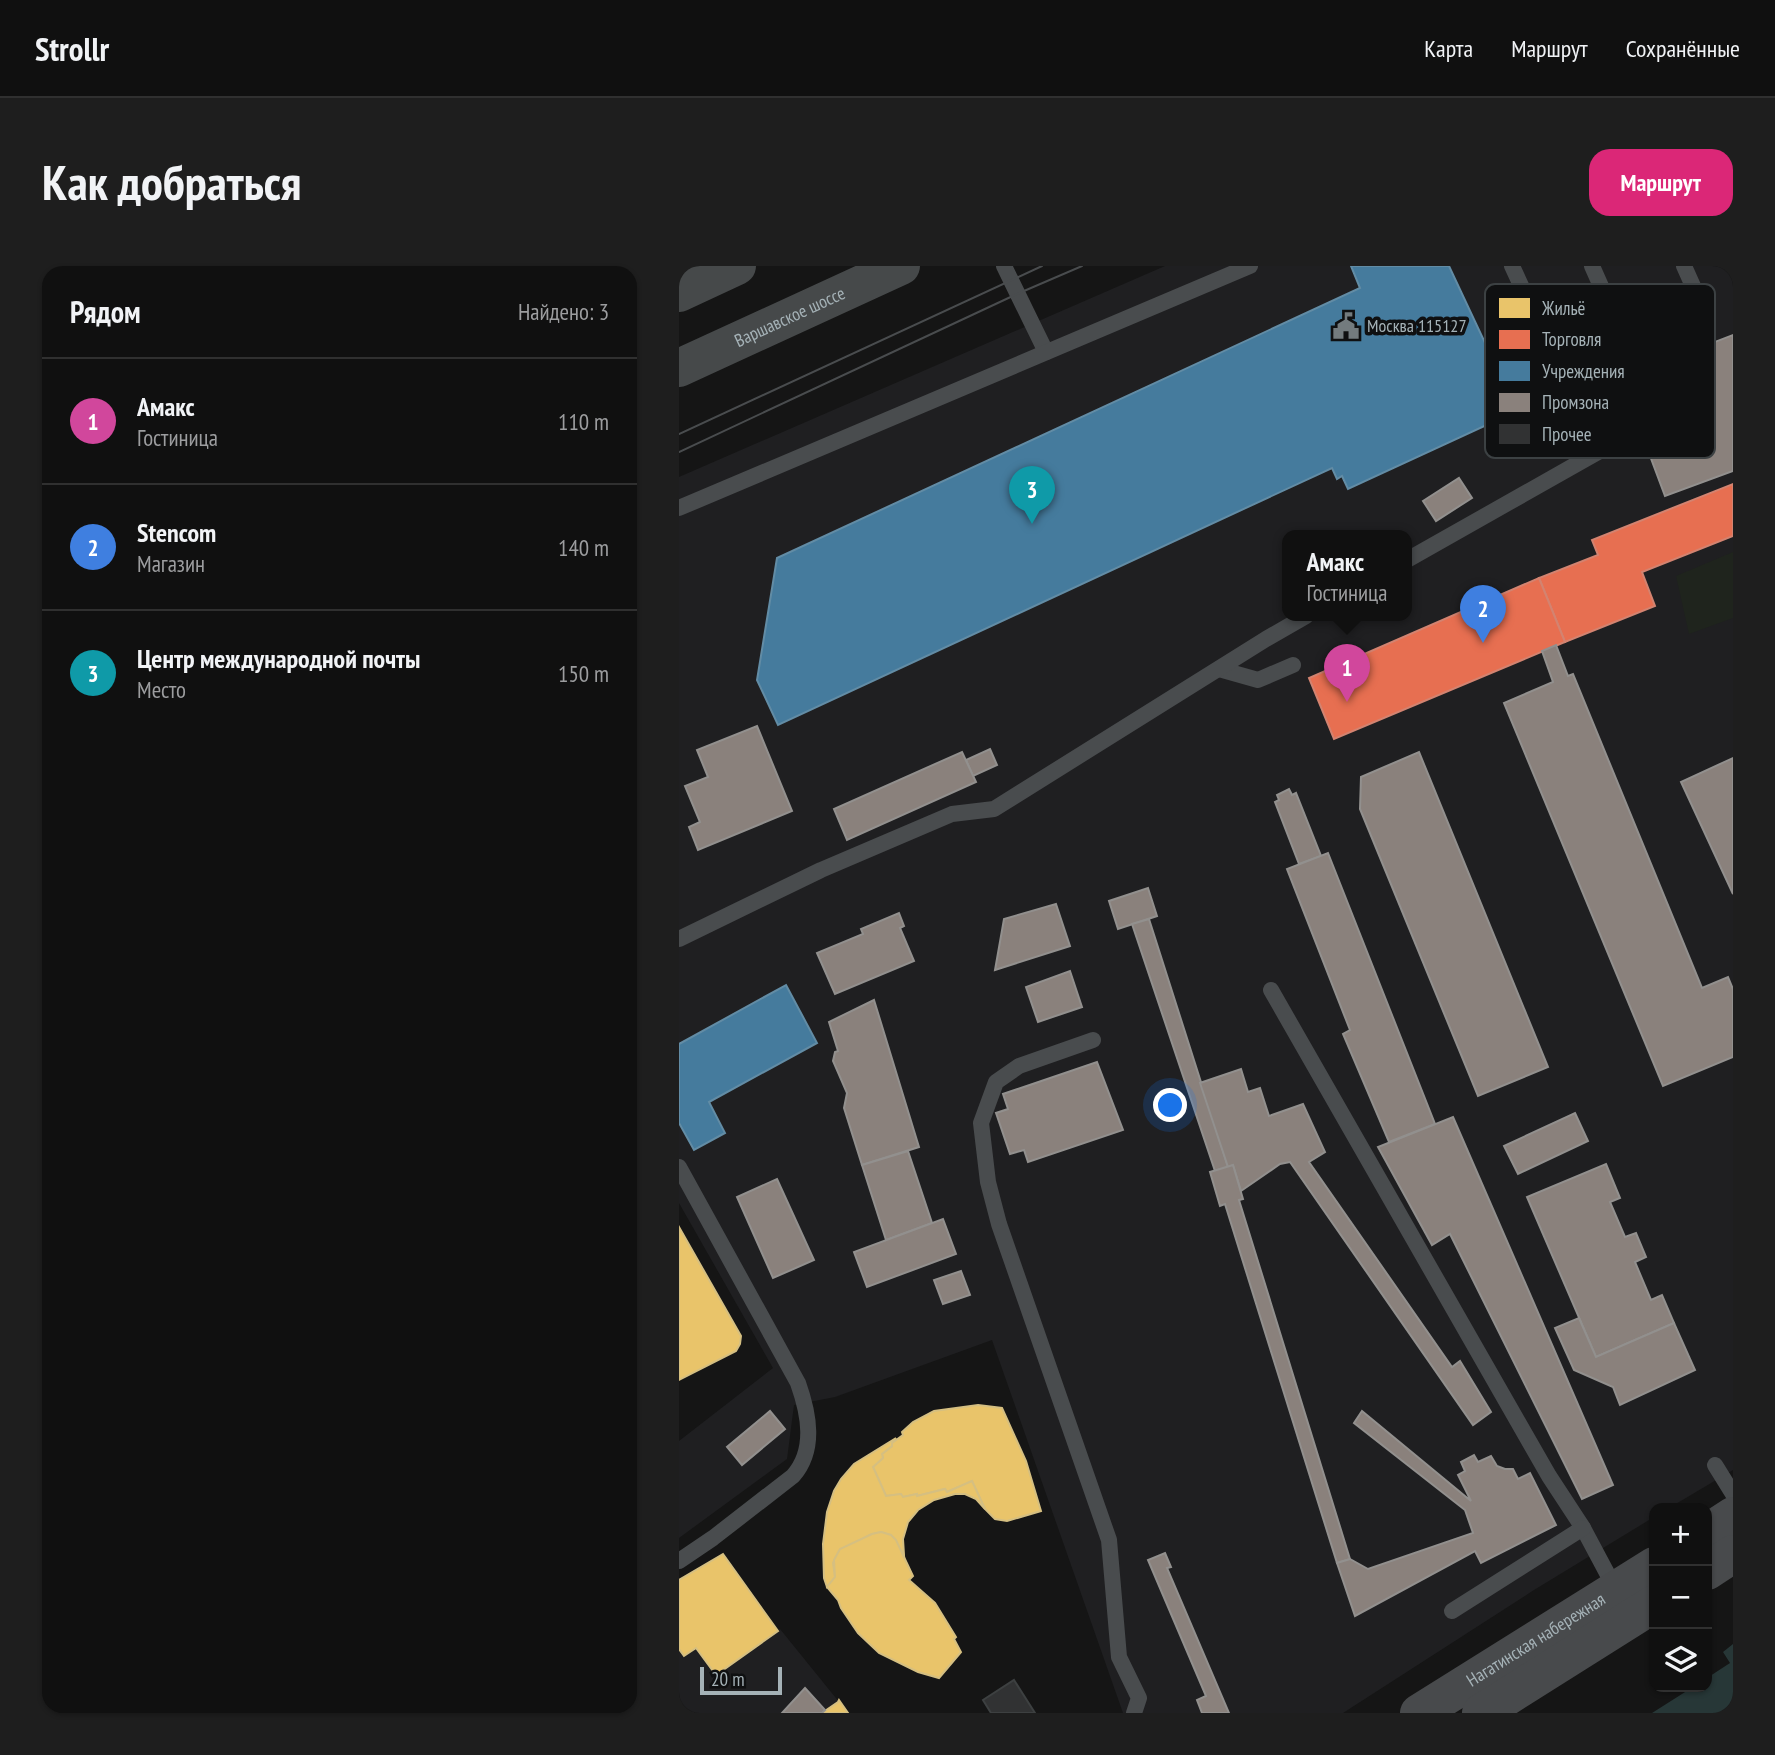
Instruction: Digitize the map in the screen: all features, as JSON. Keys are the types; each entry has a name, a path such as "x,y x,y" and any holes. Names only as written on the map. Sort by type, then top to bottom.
{"main road":[{"path":"679,293 737,266"},
{"name":"Варшавское шоссе","path":"679,368 901,266"},
{"path":"1712,1530 1733,1516"},
{"path":"1712,1568 1733,1554"},
{"name":"Нагатинская набережная","path":"1419,1713 1649,1569"},
{"name":"Нагатинская набережная","path":"1481,1713 1649,1607"}],"lane":[{"path":"1004,266 1046,352"},
{"path":"679,508 1250,266"},
{"path":"1512,266 1520,284"},
{"path":"1592,266 1600,284"},
{"path":"1684,266 1692,284"},
{"path":"1412,557 1587,458"},
{"path":"679,939 821,870 952,814 994,809 1298,621"},
{"path":"1219,669 1258,680 1293,665"},
{"path":"1271,990 1535,1451 1583,1528 1616,1590"},
{"path":"1093,1040 1019,1066 996,1082 981,1123 988,1182 999,1224 1109,1540 1119,1657 1139,1698 1134,1713"},
{"path":"679,1167 798,1383 806,1408 808,1435 805,1457 793,1476 722,1532 679,1561"},
{"path":"1715,1465 1733,1494"},
{"path":"1452,1611 1583,1528"}],"shaded area":[{"path":"1165,266 1733,266 1733,1470 1677,1503 1649,1503 1649,1520 1534,1590 1343,1713 1123,1713 992,1340 835,1397 794,1405 787,1459 679,1538 679,1441 773,1368 679,1203 679,477"},
{"path":"1733,552 1733,618 1689,634 1676,576"},
{"path":"723,1554 777,1630 780,1629 848,1713 679,1713 679,1580"},
{"path":"1733,1644 1733,1713 1652,1713 1685,1692 1712,1692 1712,1675 1730,1663 1723,1652"}],"building: Жильё":[{"path":"679,1227 741,1336 736,1351 679,1380"},
{"path":"978,1405 1002,1408 1026,1461 1041,1511 1007,1521 995,1519 985,1509 972,1481 947,1492 945,1489 917,1496 886,1496 873,1467 883,1458 882,1454 892,1443 903,1435 902,1432 913,1422 934,1411"},
{"path":"896,1438 892,1446 882,1454 883,1458 873,1467 886,1496 917,1496 945,1489 947,1492 972,1481 985,1509 976,1499 965,1494 934,1500 918,1510 908,1522 903,1539 904,1555 891,1535 881,1532 872,1534 839,1551 833,1563 835,1577 827,1587 824,1578 823,1544 827,1512 834,1491 854,1464"},
{"path":"881,1532 896,1540 913,1576 909,1580 935,1603 956,1637 954,1639 961,1652 939,1678 918,1672 879,1653 858,1633 827,1587 835,1577 834,1560 840,1549"},
{"path":"723,1554 778,1631 716,1675 696,1648 684,1656 679,1649 679,1580"},
{"path":"839,1700 848,1713 822,1713 838,1702"}],"building: Торговля":[{"path":"1733,484 1733,536 1642,572 1655,606 1565,642 1539,578 1598,555 1592,540"},
{"path":"1539,578 1565,642 1334,739 1309,678"}],"building: Учреждения":[{"path":"1351,266 1449,266 1485,343 1485,426 1348,489 1342,476 1337,479 1332,468 778,725 757,680 777,558 1360,288"},
{"path":"786,985 817,1043 709,1102 725,1133 694,1150 679,1123 679,1044"}],"building: Промзона":[{"path":"1733,335 1733,471 1665,496 1651,458 1715,458 1715,342"},
{"path":"1459,478 1472,498 1436,521 1423,501"},
{"path":"1556,645 1568,676 1573,674 1702,988 1728,977 1733,989 1733,1057 1663,1086 1504,703 1553,682 1542,651"},
{"path":"757,726 792,811 698,850 689,827 700,822 685,786 708,777 697,750"},
{"path":"990,749 997,765 973,776 966,760"},
{"path":"962,752 976,782 847,840 834,809"},
{"path":"1419,752 1548,1067 1478,1096 1360,809 1361,777"},
{"path":"1733,758 1733,894 1681,782"},
{"path":"1289,789 1292,795 1296,793 1321,856 1299,864 1275,802 1279,800 1277,795"},
{"path":"1328,853 1435,1124 1389,1142 1343,1034 1350,1030 1287,869"},
{"path":"1148,888 1157,916 1118,929 1109,901"},
{"path":"1056,904 1070,946 995,970 1004,919"},
{"path":"899,913 904,926 900,928 914,961 835,994 817,953 863,934 861,929"},
{"path":"1149,919 1228,1167 1215,1171 1132,924"},
{"path":"1070,971 1082,1007 1038,1022 1026,987"},
{"path":"874,1000 919,1147 862,1165 844,1108 847,1093 833,1061 835,1052 838,1051 829,1022"},
{"path":"1097,1062 1123,1130 1028,1162 1024,1150 1010,1154 996,1113 1008,1109 1003,1094"},
{"path":"1241,1069 1248,1092 1260,1088 1269,1116 1303,1104 1325,1152 1309,1162 1452,1367 1460,1361 1491,1412 1473,1425 1290,1162 1280,1164 1241,1191 1233,1165 1228,1167 1200,1083"},
{"path":"1575,1113 1588,1141 1518,1174 1504,1146"},
{"path":"1453,1117 1613,1485 1582,1499 1450,1234 1432,1245 1378,1147"},
{"path":"908,1151 932,1223 886,1240 862,1165"},
{"path":"1606,1164 1620,1198 1610,1202 1625,1237 1636,1233 1646,1257 1635,1262 1651,1300 1662,1295 1674,1323 1596,1357 1527,1197"},
{"path":"1233,1165 1243,1199 1239,1200 1350,1559 1337,1563 1225,1204 1220,1206 1210,1172"},
{"path":"777,1179 814,1260 773,1278 737,1197"},
{"path":"943,1219 956,1254 867,1287 854,1252"},
{"path":"961,1271 970,1295 943,1304 934,1280"},
{"path":"1579,1318 1596,1357 1674,1323 1695,1370 1620,1405 1613,1387 1574,1370 1555,1328"},
{"path":"770,1411 785,1429 742,1465 727,1447"},
{"path":"1362,1411 1471,1501 1458,1475 1465,1471 1461,1462 1474,1455 1478,1462 1491,1456 1497,1466 1513,1469 1518,1479 1530,1473 1556,1525 1481,1563 1475,1551 1355,1616 1337,1563 1350,1559 1368,1569 1473,1533 1465,1510 1354,1423"},
{"path":"1165,1553 1171,1567 1167,1568 1229,1713 1202,1713 1197,1700 1206,1696 1148,1560"},
{"path":"805,1688 825,1710 822,1713 782,1713"}],"building: Прочее":[{"path":"1014,1680 1035,1713 991,1713 983,1700"}],"tram line":[{"path":"679,434 1042,266"},
{"path":"679,452 1082,266"}],"place":[{"name":"Москва 115127","path":"1346,326"},
{"name":"Центр международной почты","path":"1032,524"},
{"name":"Stencom","path":"1483,643"},
{"name":"Амакс","path":"1347,702"}]}
